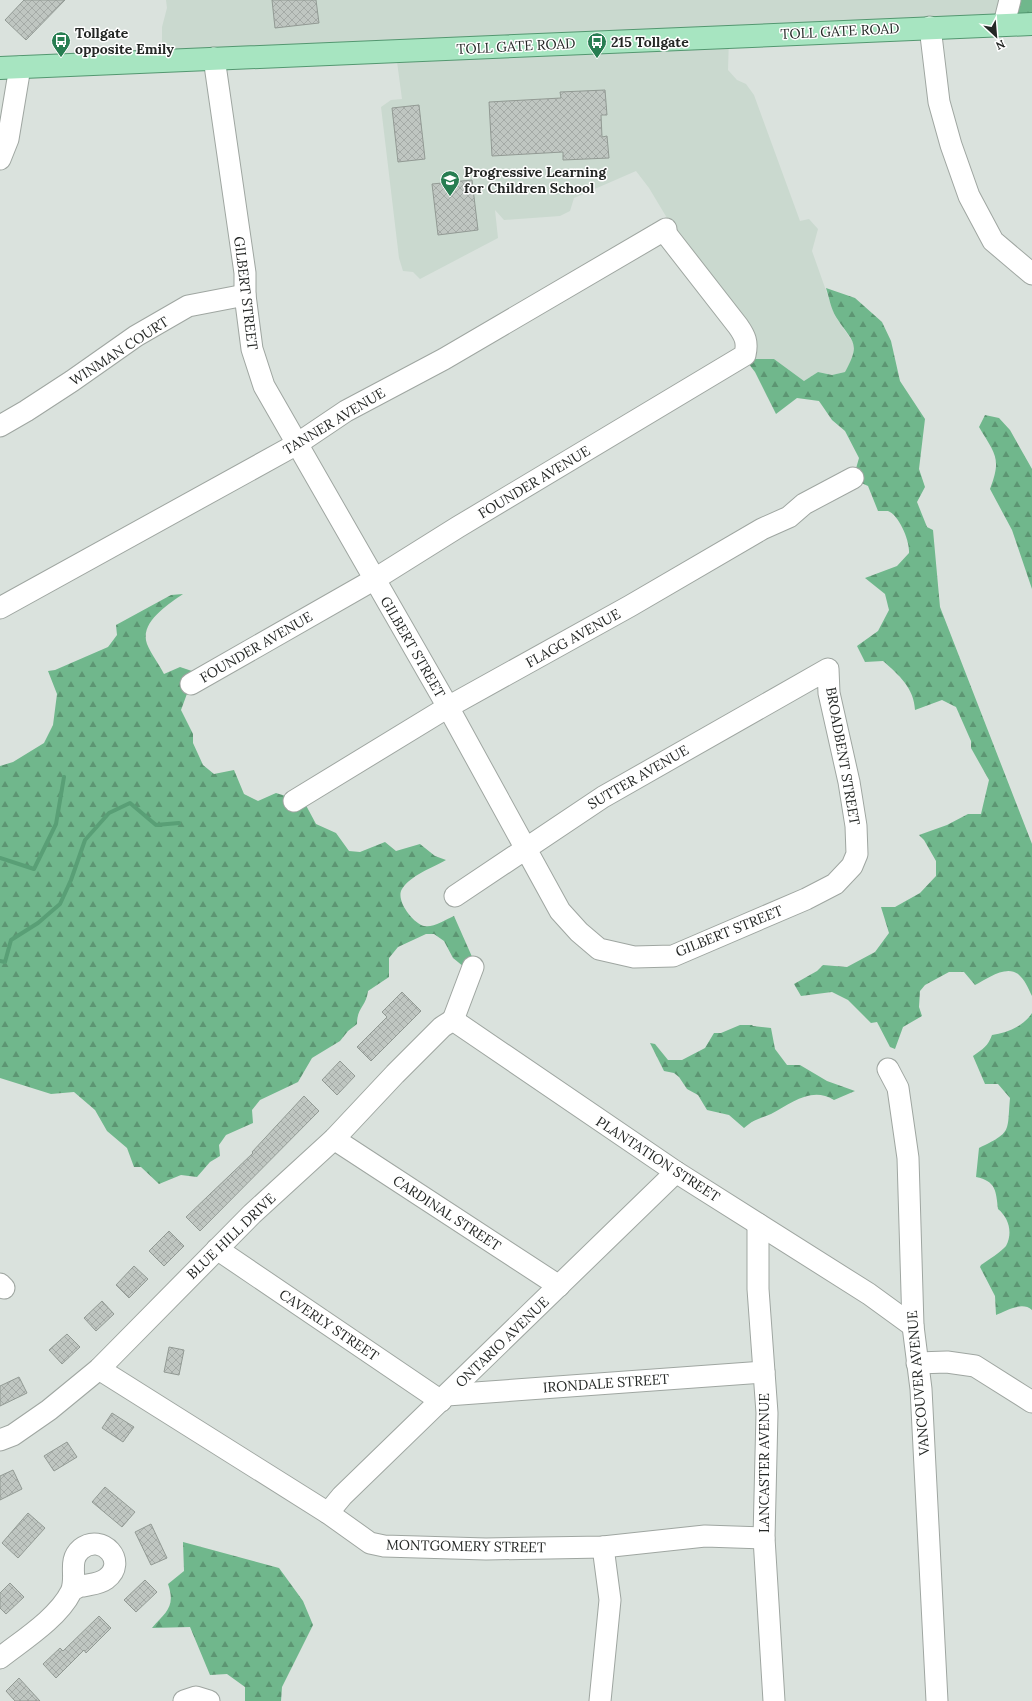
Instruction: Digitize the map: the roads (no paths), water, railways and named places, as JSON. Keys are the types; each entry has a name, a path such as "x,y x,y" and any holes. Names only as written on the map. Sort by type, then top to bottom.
{"main road":[{"name":"TOLL GATE ROAD","path":"10,68 930,27 1032,24"}],"street":[{"path":"1004,24 1010,0"},
{"path":"930,27 939,102 951,145 969,196 993,241 1032,274"},
{"name":"GILBERT STREET","path":"214,58 245,273 245,295 252,349 264,386 448,707 560,911 579,932 600,949 634,957 673,956 806,899 835,884 852,866"},
{"path":"0,159 8,139 10,68"},
{"name":"TANNER AVENUE","path":"0,608 297,444 346,411 444,359 665,230"},
{"name":"FOUNDER AVENUE","path":"191,684 375,579 458,527 745,355 748,346 742,332 665,230"},
{"name":"WINMAN COURT","path":"0,426 72,382 136,336 188,306 245,295"},
{"name":"FLAGG AVENUE","path":"294,801 448,707 630,606 762,529 789,517 804,504 853,478"},
{"name":"SUTTER AVENUE","path":"455,896 602,796 828,669"},
{"name":"BROADBENT STREET","path":"828,669 829,693 847,774 856,826 857,854 852,866"},
{"path":"453,1020 473,967"},
{"name":"BLUE HILL DRIVE","path":"0,1440 13,1435 49,1410 99,1369 252,1214 334,1138 442,1027 453,1020"},
{"name":"PLANTATION STREET","path":"453,1020 676,1172 869,1294 913,1326"},
{"name":"VANCOUVER AVENUE","path":"888,1068 898,1088 908,1158 913,1326 921,1389 937,1701"},
{"name":"CARDINAL STREET","path":"334,1138 559,1286"},
{"name":"ONTARIO AVENUE","path":"328,1513 342,1496 676,1172"},
{"name":"LANCASTER AVENUE","path":"758,1224 758,1289 766,1413 764,1538 774,1701"},
{"name":"CAVERLY STREET","path":"217,1249 444,1398"},
{"path":"917,1362 947,1362 975,1366 1032,1402"},
{"name":"MONTGOMERY STREET","path":"99,1369 328,1513 370,1544 384,1546 486,1549 603,1547 705,1536 764,1538"},
{"name":"IRONDALE STREET","path":"444,1398 764,1372"},
{"path":"600,1701 610,1600 603,1547"},
{"path":"0,1658 47,1622 72,1590"},
{"path":"184,1701 196,1697 209,1701"}],"waterway":[{"path":"0,858 34,869 56,824 64,777"},
{"path":"0,961 5,962 11,940 38,923 60,904 71,880 85,840 109,813 130,803 156,825 179,823"}],"place":[{"name":"Tollgate opposite Emily","path":"61,58"},
{"name":"215 Tollgate","path":"597,59"},
{"name":"Progressive Learning for Children School","path":"450,197"}]}
